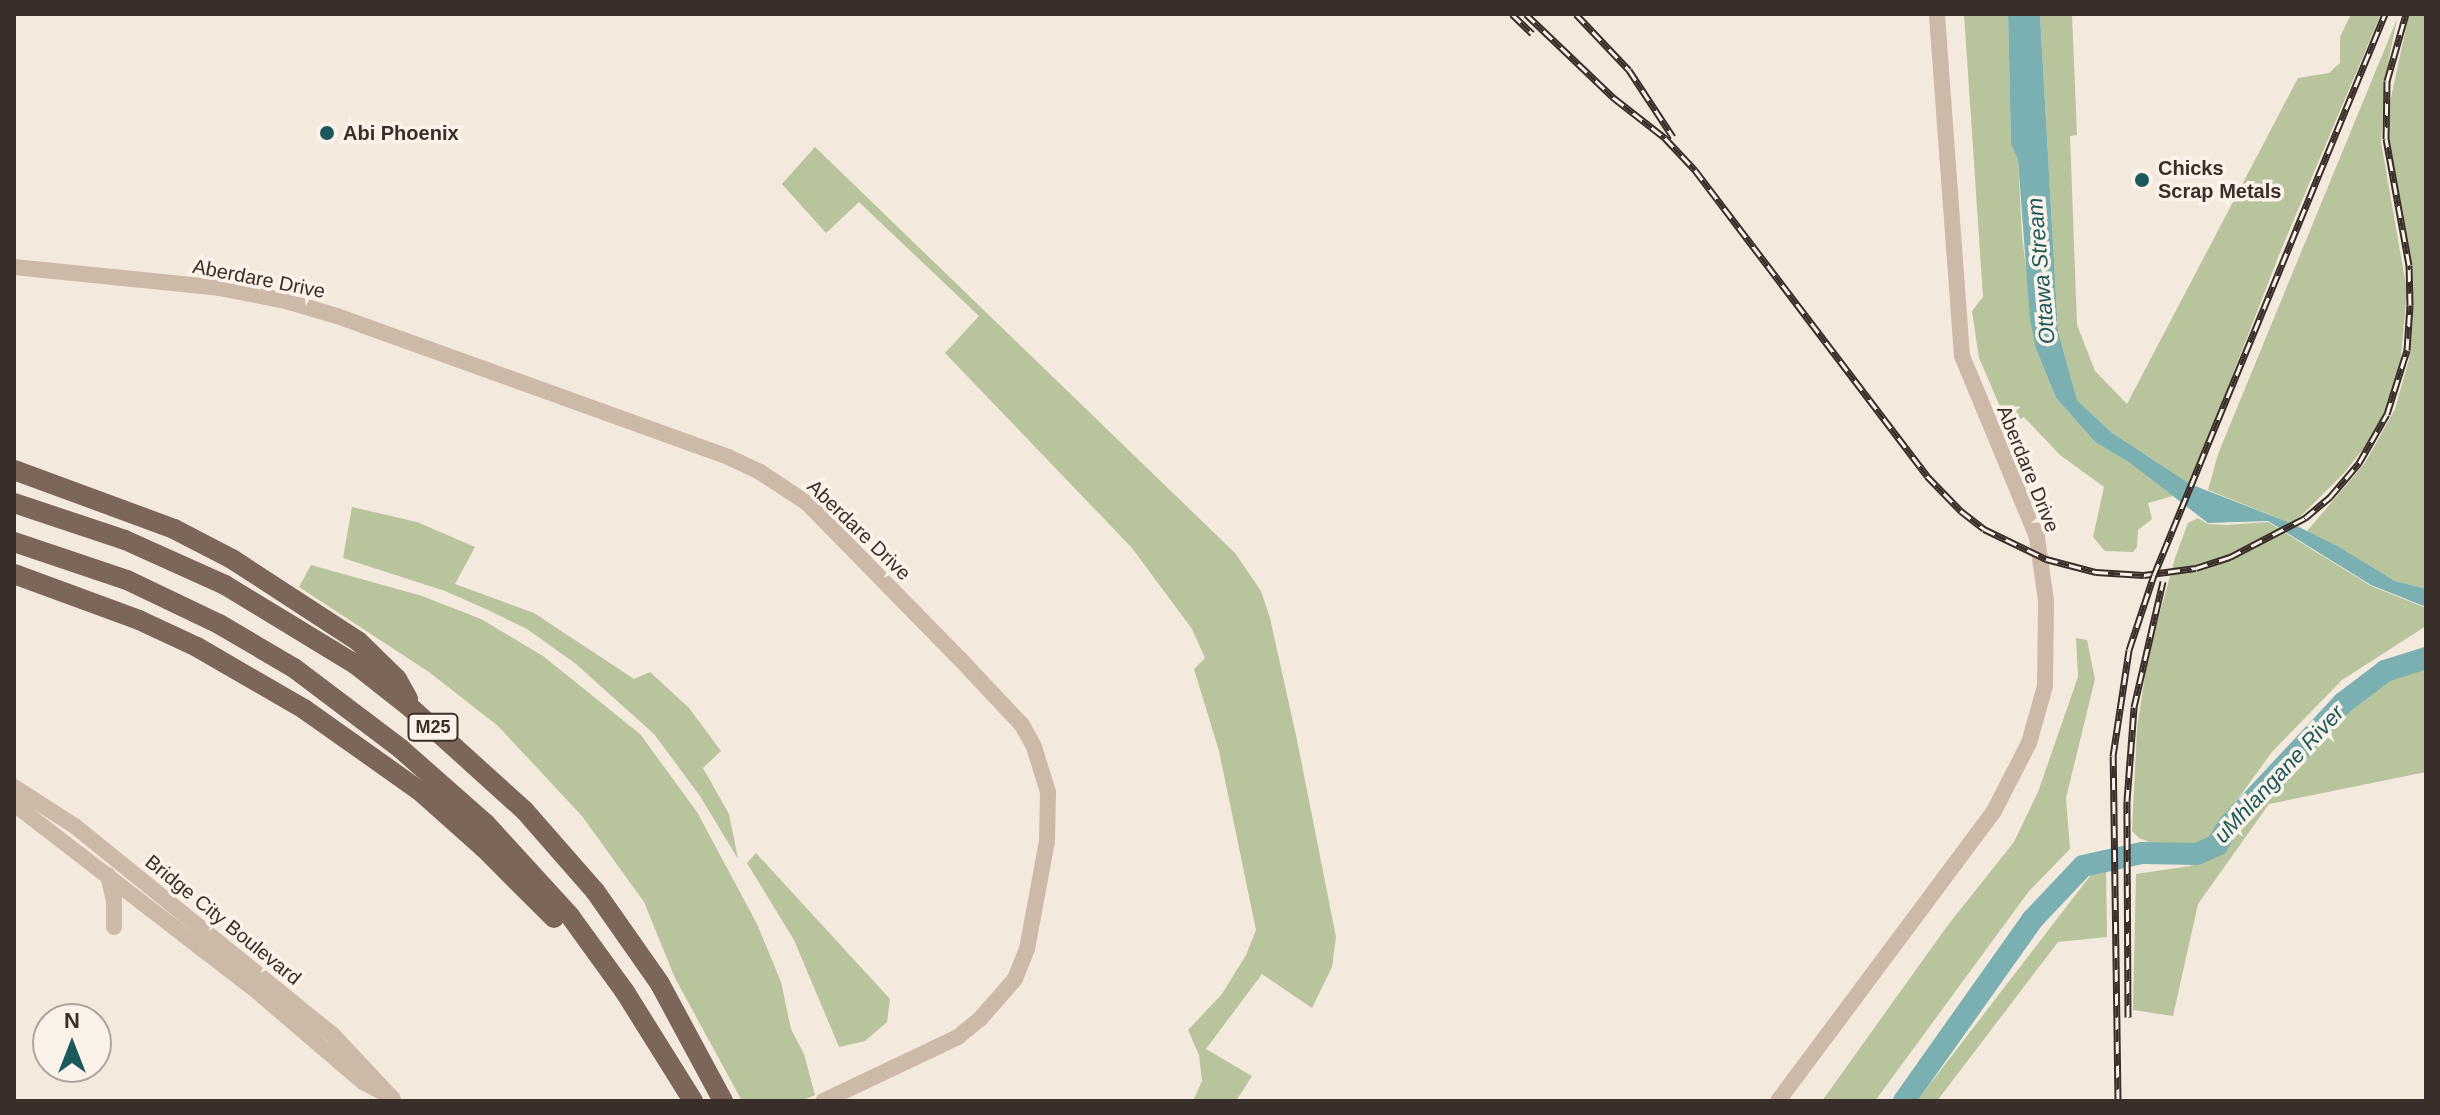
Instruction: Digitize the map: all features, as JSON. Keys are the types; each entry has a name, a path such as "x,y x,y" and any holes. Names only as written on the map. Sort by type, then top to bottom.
{"main road":[{"path":"14,470 174,529 232,559 358,641 397,679 411,708"},
{"name":"M25","path":"14,503 125,540 225,585 355,664 411,708 524,810 595,891 660,984 723,1101"},
{"name":"M25","path":"14,542 127,580 219,624 294,668 401,749 486,824 570,916 625,992 693,1101"},
{"path":"14,574 139,620 197,647 317,717 420,791 540,902 595,966 682,1101"}],"street":[{"name":"Aberdare Drive","path":"1778,1101 1994,811 2029,743 2045,686 2046,601 2037,537 1962,356 1937,14"},
{"name":"Aberdare Drive","path":"14,267 219,288 286,301 337,316 728,457 760,472 807,503 950,649 1022,725 1043,771 1048,792 1047,841 1027,949 1015,979 980,1019 958,1037 823,1101"},
{"name":"Bridge City Boulevard","path":"14,787 76,827 332,1034 367,1077"},
{"name":"Bridge City Boulevard","path":"14,804 395,1100"},
{"path":"108,875 114,900 114,927"}],"green space":[{"path":"1964,14 2008,14 2011,144 2018,160 2022,235 2036,349 2056,398 2095,442 2130,463 2173,496 2148,503 2152,519 2138,530 2137,547 2133,552 2105,551 2093,537 2104,487 2060,455 2024,417 2008,425 1979,358 1972,311 1983,297"},
{"path":"2040,14 2072,14 2077,135 2070,136 2077,325 2095,371 2127,404 2298,78 2329,73 2340,63 2340,37 2351,14 2381,14 2281,250 2190,484 2111,432 2077,400 2058,331"},
{"path":"2409,14 2426,14 2426,589 2395,581 2307,531 2365,463 2395,409 2409,359 2413,267 2390,160 2387,116"},
{"path":"2397,19 2385,78 2381,142 2407,291 2399,378 2374,435 2345,472 2293,524 2208,490 2218,454"},
{"path":"815,147 1235,553 1261,591 1270,618 1297,740 1336,937 1332,967 1312,1008 1262,974 1206,1049 1252,1076 1236,1101 1193,1101 1202,1081 1199,1055 1188,1030 1222,994 1246,955 1256,930 1219,751 1194,669 1205,658 1192,629 1132,548 945,353 979,316 859,202 826,233 782,184"},
{"path":"352,507 417,522 475,547 455,584 534,613 634,679 650,672 689,708 721,751 703,768 729,814 738,859 700,796 654,734 576,664 527,629 488,610 445,591 343,558"},
{"path":"2198,518 2208,524 2268,522 2371,586 2426,608 2426,626 2342,680 2272,752 2208,840 2191,846 2161,847 2139,838 2132,831 2137,728 2148,656 2175,558 2188,523"},
{"path":"311,565 422,596 481,619 543,656 640,734 697,812 757,924 781,982 791,1029 804,1054 815,1095 801,1101 742,1101 675,978 644,902 582,816 498,726 429,672 299,587"},
{"path":"2076,638 2087,640 2095,679 2066,798 2070,849 2029,891 1875,1101 1822,1101 1948,925 2014,842 2038,792 2078,677"},
{"path":"2426,661 2426,772 2269,804 2198,904 2173,1016 2133,1010 2136,874 2190,866 2216,857 2231,842 2249,807 2295,765 2347,703 2386,676"},
{"path":"756,853 890,999 887,1022 865,1041 839,1047 794,940 747,863"},
{"path":"2106,868 2107,937 2058,942 1937,1101 1917,1101 2090,876"}],"water":[{"name":"Ottawa Stream","path":"2008,14 2040,14 2058,331 2077,400 2111,432 2190,484 2293,524 2395,581 2426,589 2426,607 2371,585 2268,521 2208,523 2130,463 2095,442 2056,398 2036,349 2030,320 2018,160 2011,144"}],"waterway":[{"name":"uMhlangane River","path":"1904,1101 2032,920 2083,866 2142,853 2197,854 2217,845 2229,825 2343,703 2385,671 2426,658"}],"railway":[{"path":"1512,14 1532,33"},
{"path":"1526,14 1614,98 1665,138 1695,170 1927,476 1961,511 1984,529 2046,559 2096,572 2144,575 2196,568 2230,557 2305,518 2330,497 2359,463 2387,414 2407,350 2410,305 2409,265 2386,139 2387,81 2406,14"},
{"path":"1576,14 1629,70 1673,137"},
{"path":"2118,1101 2113,756 2129,650 2154,575 2385,14"},
{"path":"2128,1017 2127,801 2134,707 2163,581"}],"place":[{"name":"Abi Phoenix","path":"327,133"},
{"name":"Chicks Scrap Metals","path":"2142,180"}]}
